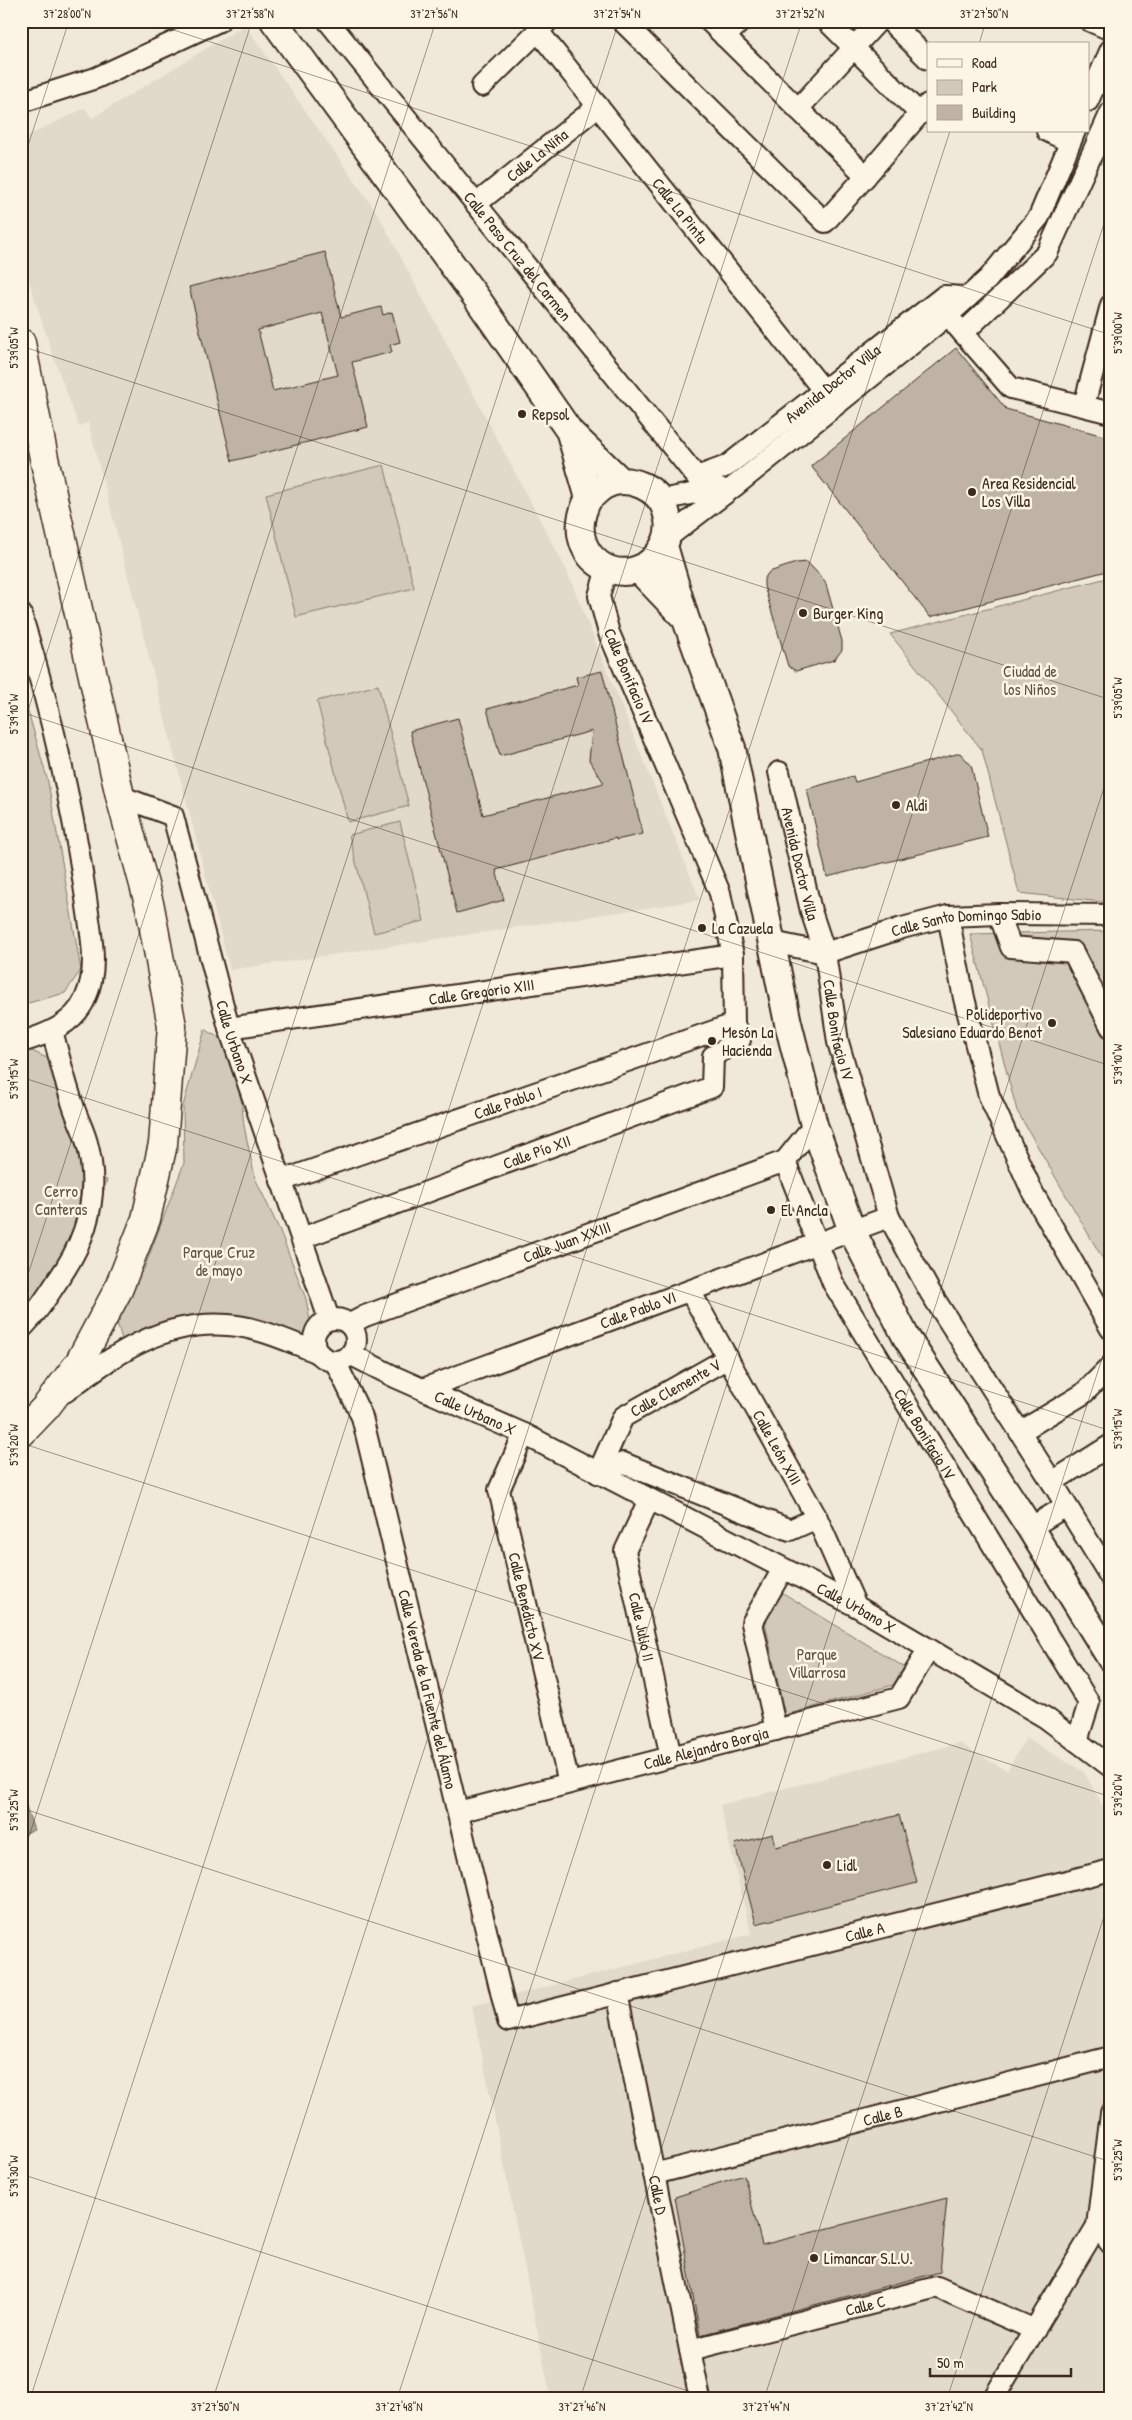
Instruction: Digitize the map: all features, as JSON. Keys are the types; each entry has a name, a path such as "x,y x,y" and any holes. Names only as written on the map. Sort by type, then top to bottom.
{"highway":[{"path":"21,343 44,458 120,796 150,906 172,1026 164,1144 146,1219 118,1290 79,1363 46,1406 21,1433"},
{"path":"21,395 44,458"}],"main road":[{"path":"274,21 478,300 570,432 621,481"},
{"path":"570,432 589,498"},
{"path":"666,541 653,561 638,569 622,571 607,568 594,560 585,548 580,533 581,512 589,498 604,486 621,481 636,483 650,490 661,500 668,514 666,541 685,617 732,748 788,1023 814,1125 852,1231 906,1337 1030,1528 1111,1659"},
{"path":"638,569 685,617"}],"street":[{"path":"21,102 96,78 219,21"},
{"name":"Calle Paso Cruz del Carmen","path":"328,21 703,484"},
{"path":"622,21 825,222 924,109 854,48 827,21"},
{"path":"709,21 866,176"},
{"path":"725,37 741,21"},
{"path":"798,109 878,21"},
{"path":"890,21 927,58"},
{"path":"1090,21 1111,30"},
{"path":"482,86 543,26"},
{"name":"Calle La Pinta","path":"543,26 598,106 823,390"},
{"path":"1090,96 1111,49"},
{"name":"Calle La Niña","path":"476,204 598,106"},
{"path":"963,333 1047,253 1110,118"},
{"path":"1051,132 1073,137"},
{"name":"Avenida Doctor Villa","path":"666,541 948,316 988,279 1039,217 1073,137"},
{"name":"Avenida Doctor Villa","path":"703,484 944,296 968,297"},
{"path":"1084,405 1111,305"},
{"path":"948,316 1011,388 1111,413"},
{"path":"661,500 703,484 736,485"},
{"name":"Calle Bonifacio IV","path":"607,568 599,596 609,633 720,893 733,955 737,1032"},
{"path":"21,614 45,696 71,811 93,956 92,980 85,1001 74,1016 52,1030 21,1042"},
{"name":"Avenida Doctor Villa","path":"780,772 811,911 825,953"},
{"name":"Calle Urbano X","path":"120,796 173,816 229,1028 330,1319"},
{"path":"999,914 1010,947 1073,952 1111,1027"},
{"name":"Calle Santo Domingo Sabio","path":"825,953 902,928 948,916 999,914 1111,915"},
{"path":"948,916 964,998 989,1096 1033,1193 1111,1329"},
{"path":"772,942 825,953"},
{"name":"Calle Bonifacio IV","path":"825,953 838,1042 888,1217 930,1292 1111,1578"},
{"name":"Calle Gregorio XIII","path":"229,1028 733,955"},
{"path":"21,1329 32,1318 75,1255 84,1236 92,1197 93,1179 88,1144 74,1109 52,1030"},
{"name":"Calle Pablo I","path":"281,1181 737,1032"},
{"name":"Calle Pío XII","path":"302,1238 712,1087 713,1056 737,1032"},
{"path":"785,1161 814,1125"},
{"name":"Calle Bonifacio IV","path":"785,1161 833,1283 1089,1703 1077,1741"},
{"name":"Calle Juan XXIII","path":"350,1324 365,1316 785,1161"},
{"name":"Calle Pablo VI","path":"423,1390 888,1217"},
{"name":"Calle León XIII","path":"690,1291 817,1518 856,1606"},
{"path":"46,1406 125,1349 154,1334 188,1327 228,1325 273,1336 316,1352 324,1360 344,1359 357,1340 350,1324 340,1318 330,1319 318,1326 313,1337 316,1352"},
{"name":"Calle Clemente V","path":"598,1473 623,1418 728,1358"},
{"name":"Calle Urbano X","path":"344,1359 423,1390 524,1434 783,1570 856,1606 1046,1718 1109,1763"},
{"name":"Calle Vereda de la Fuente del Álamo","path":"344,1359 362,1417 508,2021"},
{"path":"1020,1432 1083,1394 1111,1366"},
{"name":"Calle Benedicto XV","path":"524,1434 499,1490 568,1783"},
{"path":"1052,1482 1111,1445"},
{"path":"598,1473 622,1463 790,1530 817,1518"},
{"name":"Calle Julio II","path":"649,1500 625,1551 671,1757"},
{"path":"1030,1528 1066,1506"},
{"path":"776,1730 752,1623 783,1570"},
{"name":"Calle Alejandro Borgia","path":"458,1812 899,1698 929,1649"},
{"name":"Calle A","path":"508,2021 1111,1870"},
{"name":"Calle D","path":"617,1993 700,2399"},
{"name":"Calle B","path":"654,2174 1111,2056"},
{"path":"993,2399 1097,2226 1111,2112"},
{"path":"1097,2226 1111,2244"},
{"name":"Calle C","path":"690,2350 936,2287 1035,2330"}],"shaded area":[{"path":"245,25 378,214 566,569 700,900 230,970 88,422 79,427 51,350 21,256 21,139 85,108 92,118"},
{"path":"1026,1738 1084,1772 1111,1821 1111,2399 551,2399 472,2006 751,1934 720,1805 960,1743 1007,1771"},
{"path":"25,1803 34,1830 21,1835 21,1804"}],"green space":[{"path":"384,465 414,588 296,617 266,494"},
{"name":"Ciudad de los Niños","path":"1111,577 1111,903 1019,893 982,750 890,634"},
{"path":"378,685 409,806 348,822 317,701"},
{"path":"21,686 48,782 81,970 65,993 21,1005"},
{"path":"400,822 424,921 374,933 349,835"},
{"name":"Polideportivo Salesiano Eduardo Benot","path":"1111,931 1111,1273 1017,1111 970,934"},
{"name":"Parque Cruz de mayo","path":"205,1029 236,1049 244,1126 255,1178 280,1231 306,1299 316,1352 273,1336 189,1327 125,1349 111,1303 144,1269 184,1163 183,1106"},
{"name":"Cerro Canteras","path":"21,1050 32,1051 49,1059 94,1177 107,1180 86,1248 62,1293 21,1347"},
{"name":"Parque Villarrosa","path":"783,1593 904,1667 893,1685 785,1715 764,1618"}],"building":[{"path":"325,252 341,317 381,307 383,315 392,312 400,342 390,345 392,352 352,362 368,427 232,461 189,287","holes":["322,313 338,375 273,391 258,330"]},
{"name":"Area Residencial Los Villa","path":"956,348 1006,409 1111,438 1111,570 930,617 811,466"},
{"name":"Burger King","path":"807,562 825,581 842,641 842,650 834,660 796,671 788,666 764,586 764,579 769,572 796,563"},
{"path":"602,671 643,834 616,840 616,838 496,870 504,900 457,913 410,731 458,718 483,815 604,783 589,760 592,731 500,756 487,709 578,685 576,677"},
{"name":"Aldi","path":"960,753 971,765 988,837 827,877 807,789 853,776 855,782"},
{"name":"Lidl","path":"899,1815 917,1883 756,1924 735,1844 773,1834 776,1847"},
{"name":"Limancar S.L.U.","path":"744,2175 762,2245 947,2198 940,2272 700,2335 675,2197"}],"place":[{"name":"Repsol","path":"522,414"},
{"name":"Area Residencial Los Villa","path":"972,492"},
{"name":"Burger King","path":"803,613"},
{"name":"Aldi","path":"896,805"},
{"name":"La Cazuela","path":"702,928"},
{"name":"Polideportivo Salesiano Eduardo Benot","path":"1052,1023"},
{"name":"Mesón La Hacienda","path":"712,1041"},
{"name":"El Ancla","path":"771,1210"},
{"name":"Lidl","path":"827,1865"},
{"name":"Limancar S.L.U.","path":"814,2258"}]}
